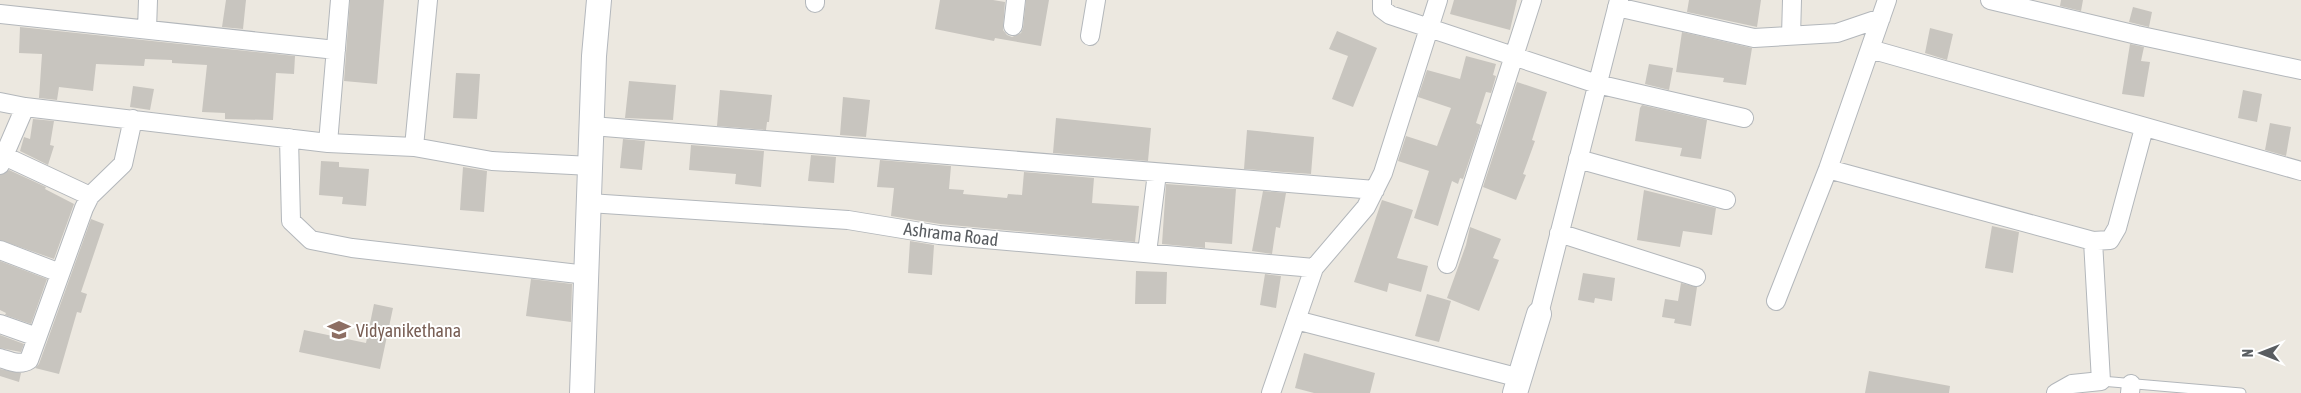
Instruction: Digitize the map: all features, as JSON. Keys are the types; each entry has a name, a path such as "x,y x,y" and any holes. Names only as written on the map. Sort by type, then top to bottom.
{"street":[{"path":"147,30 148,0"},
{"path":"328,143 340,0"},
{"path":"414,147 428,0"},
{"path":"582,393 592,126 599,0"},
{"path":"1013,26 1016,0"},
{"path":"1090,36 1096,0"},
{"path":"1382,0 1382,9 1390,15 1597,84 1744,118"},
{"path":"1271,393 1314,268 1366,207 1383,173 1438,0"},
{"path":"1447,264 1532,0"},
{"path":"1791,36 1792,0"},
{"path":"1776,301 1828,169 1888,0"},
{"path":"1990,0 2138,35 2301,70"},
{"path":"1296,320 1517,385 1538,314 1618,3 1754,38 1837,32 1881,18"},
{"path":"0,14 336,50"},
{"path":"1870,49 2301,171"},
{"path":"0,102 25,107 328,143 414,147 492,161 591,166"},
{"path":"25,107 1,158 90,196"},
{"path":"0,358 15,363 25,363 29,360 90,196 123,164 133,120"},
{"path":"592,126 1375,190"},
{"path":"1828,169 2093,242 2110,240 2117,228 2144,128"},
{"path":"289,138 291,221 311,240 352,248 587,274"},
{"path":"1578,159 1726,200"},
{"path":"1147,253 1157,173"},
{"name":"Ashrama Road","path":"589,203 848,220 939,235 1314,268"},
{"path":"1559,233 1696,277"},
{"path":"2056,393 2072,384 2100,381 2093,242"},
{"path":"0,250 60,273"},
{"path":"0,324 37,338"}],"lane":[{"path":"2100,381 2131,388 2241,393"}],"building":[{"path":"226,0 246,0 243,29 222,27"},
{"path":"350,0 384,0 377,84 344,81"},
{"path":"940,0 993,0 1005,2 1003,30 1012,37 1021,33 1023,28 1026,0 1049,0 1041,46 995,38 994,41 935,29"},
{"path":"1454,0 1517,0 1510,30 1450,14"},
{"path":"1689,0 1761,0 1757,27 1687,12"},
{"path":"2061,0 2083,0 2081,11 2060,6"},
{"path":"2133,7 2152,12 2149,27 2129,22"},
{"path":"20,27 295,56 294,74 276,73 273,120 225,119 225,113 202,112 207,65 172,63 172,60 145,59 144,66 96,64 93,91 59,87 57,100 39,98 42,54 19,53"},
{"path":"1930,28 1953,34 1947,60 1925,53"},
{"path":"1337,31 1377,48 1353,107 1332,99 1348,56 1329,49"},
{"path":"1682,32 1752,48 1746,85 1723,82 1724,78 1676,72"},
{"path":"2130,44 2144,47 2141,61 2150,62 2144,97 2122,94"},
{"path":"1466,56 1496,64 1493,75 1496,76 1491,93 1486,92 1476,123 1481,125 1463,179 1460,178 1458,184 1452,181 1438,226 1414,218 1429,171 1398,161 1406,136 1437,146 1451,108 1418,97 1427,70 1460,79"},
{"path":"1649,64 1673,68 1669,90 1645,84"},
{"path":"456,73 480,74 477,119 453,118"},
{"path":"629,81 676,85 673,120 625,118"},
{"path":"1517,82 1547,92 1532,140 1535,141 1523,174 1526,175 1516,200 1483,187"},
{"path":"133,86 154,89 150,110 130,107"},
{"path":"720,90 772,95 769,122 767,122 766,130 717,126"},
{"path":"2243,90 2262,94 2257,122 2238,118"},
{"path":"843,97 870,100 866,137 840,135"},
{"path":"1642,105 1707,120 1701,159 1680,156 1682,148 1635,141"},
{"path":"1056,118 1151,128 1148,161 1053,153"},
{"path":"33,119 54,121 50,145 54,146 48,165 20,151 24,137 30,139"},
{"path":"2270,123 2291,127 2286,156 2265,150"},
{"path":"1247,130 1314,137 1311,174 1244,169"},
{"path":"623,139 645,141 642,170 620,168"},
{"path":"691,145 764,151 761,187 735,184 736,174 689,170"},
{"path":"811,155 836,157 834,183 808,181"},
{"path":"880,160 951,166 949,189 964,190 963,194 1007,198 1008,194 1022,195 1024,172 1094,178 1092,203 1139,206 1135,242 940,224 891,216 894,188 877,187"},
{"path":"321,161 339,162 339,167 369,169 366,206 342,204 343,197 319,195"},
{"path":"463,167 487,171 484,212 460,210"},
{"path":"9,170 46,187 45,189 74,204 54,259 0,240 0,175"},
{"path":"1166,184 1236,189 1232,244 1205,242 1205,248 1162,244"},
{"path":"1644,190 1716,208 1712,235 1683,231 1680,247 1637,240"},
{"path":"1263,191 1286,193 1280,228 1276,227 1272,254 1252,251"},
{"path":"1382,200 1413,210 1397,258 1428,266 1421,292 1389,283 1387,292 1354,282"},
{"path":"91,219 104,224 81,292 87,294 81,313 77,312 59,374 35,368 39,364"},
{"path":"1992,226 2019,232 2013,273 1985,268"},
{"path":"1470,227 1501,239 1493,258 1499,260 1479,311 1447,298 1466,245"},
{"path":"910,241 934,245 932,275 908,273"},
{"path":"0,261 47,279 31,324 5,315 6,313 0,310"},
{"path":"1136,271 1167,272 1166,304 1135,304"},
{"path":"1583,273 1615,278 1612,301 1595,298 1594,303 1578,300"},
{"path":"1265,274 1281,276 1276,308 1260,305"},
{"path":"531,279 572,284 571,322 526,316"},
{"path":"1681,283 1697,287 1691,326 1674,323 1675,319 1662,317 1665,299 1678,301"},
{"path":"1427,294 1451,301 1439,342 1415,336"},
{"path":"374,304 393,308 380,369 299,352 304,330 366,343"},
{"path":"0,335 24,344 21,352 0,348"},
{"path":"1304,353 1375,373 1370,393 1314,393 1295,388"},
{"path":"0,369 21,373 19,382 0,376"},
{"path":"1869,371 1950,386 1949,393 1865,393"}],"place":[{"name":"Vidyanikethana","path":"339,330"}]}
